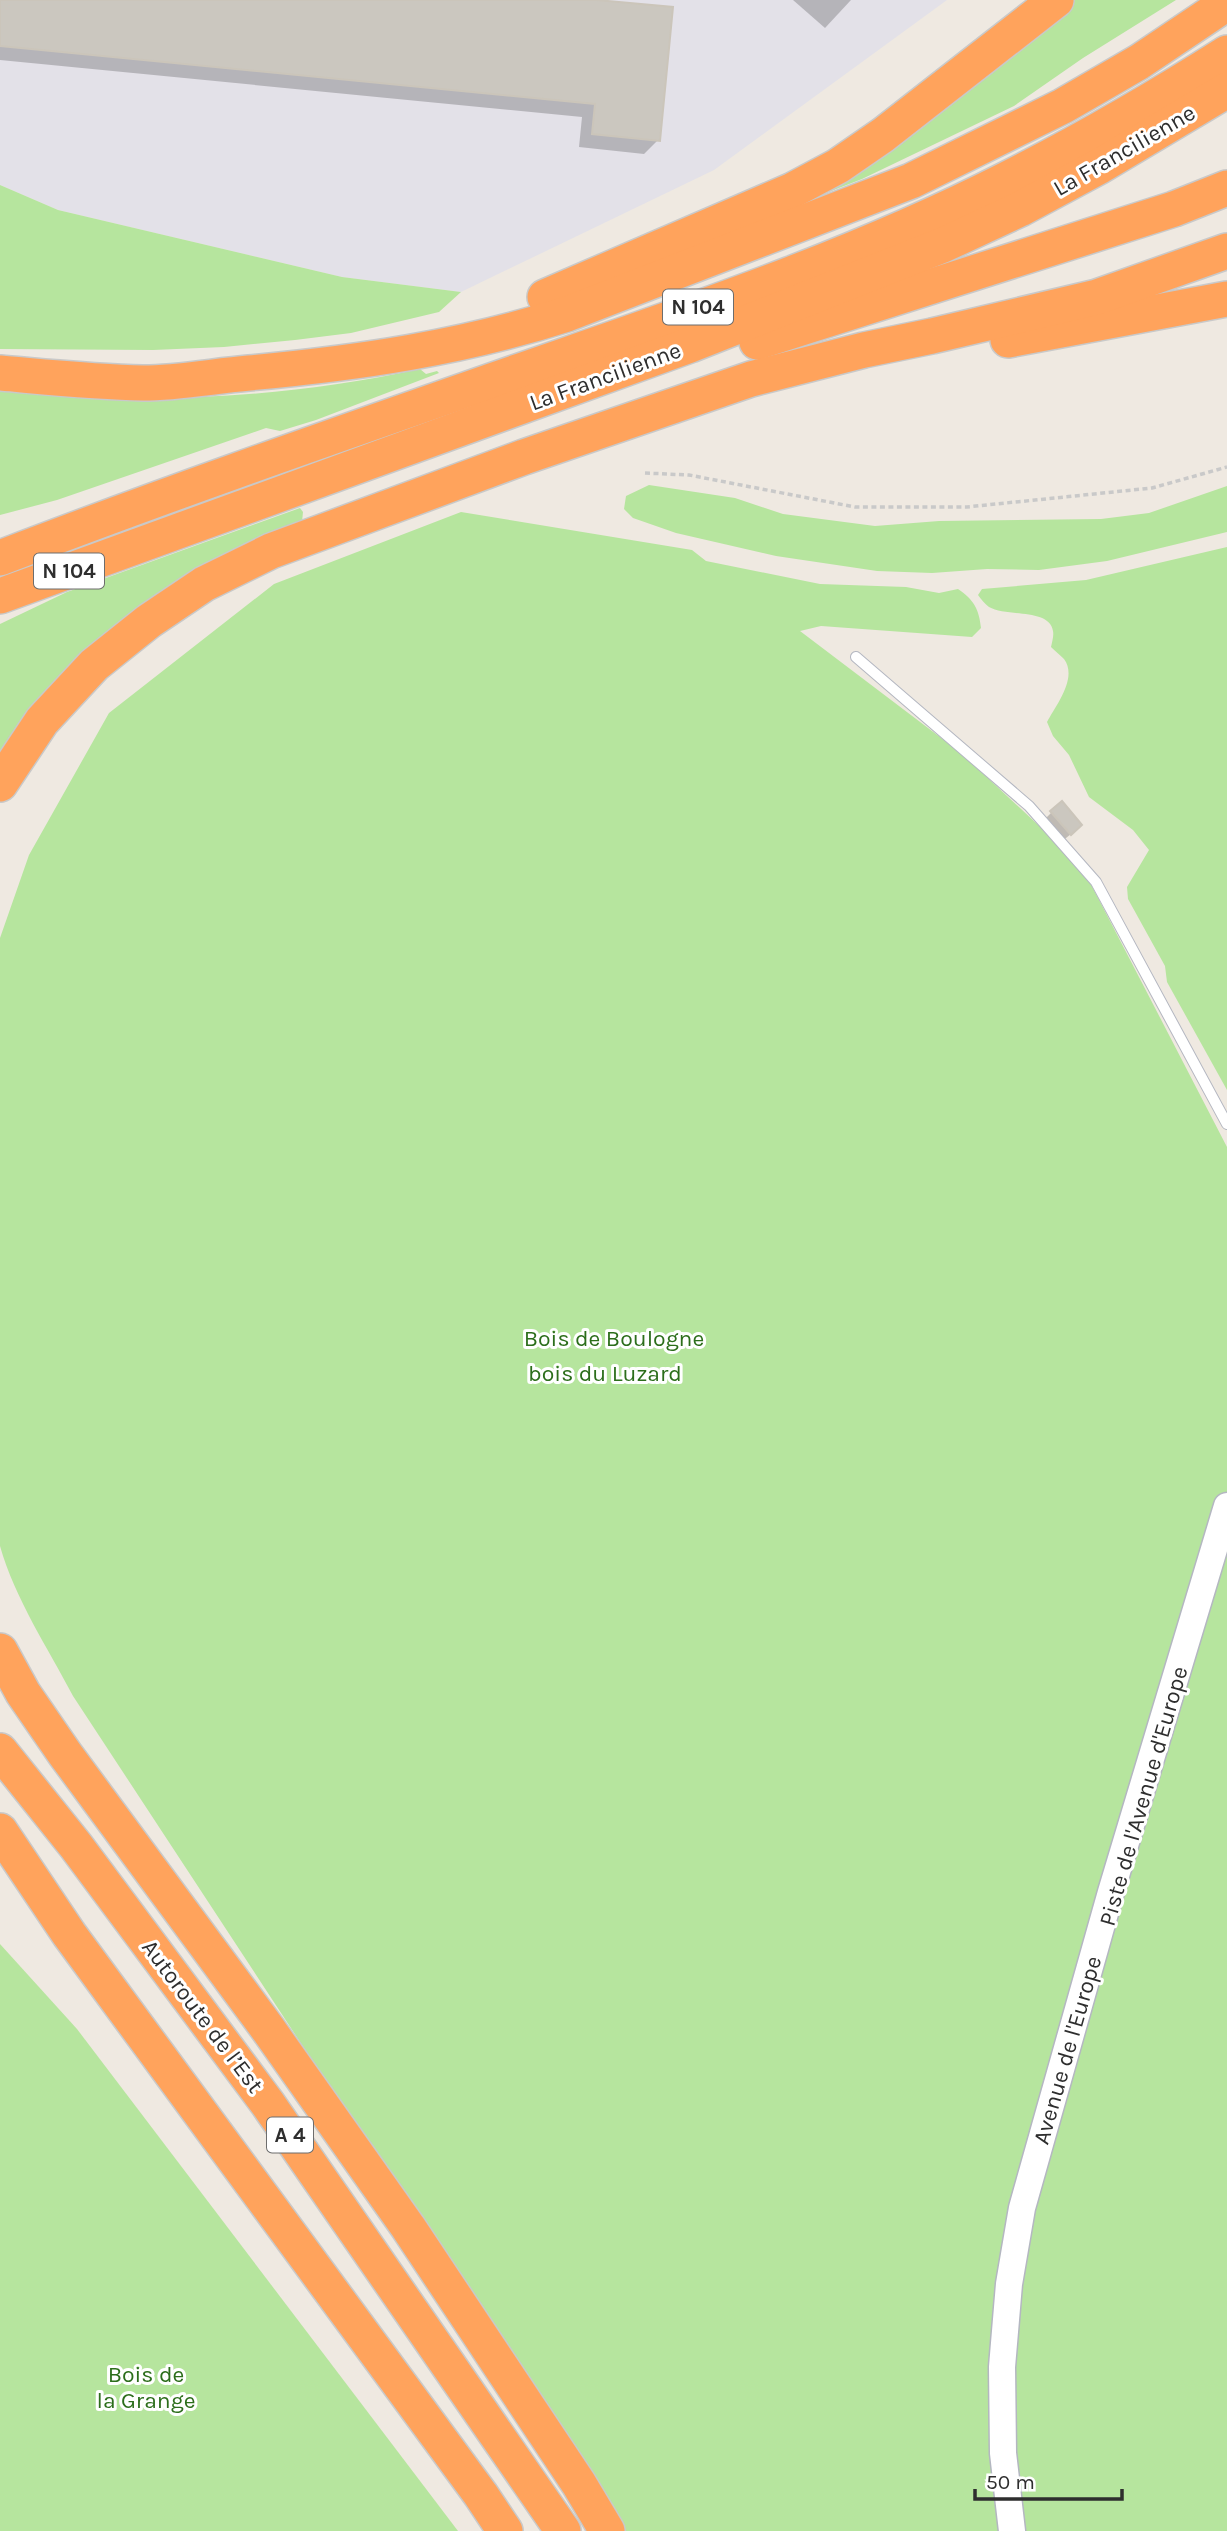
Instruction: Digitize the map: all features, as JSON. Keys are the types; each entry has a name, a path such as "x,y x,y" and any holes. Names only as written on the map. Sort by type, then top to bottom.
{"highway":[{"path":"424,349 453,330 577,285 793,190 838,166 883,135 1056,0"},
{"path":"0,373 145,383 374,360 489,338 566,314 911,181 1063,106 1139,62 1227,3"},
{"name":"La Francilienne","path":"144,503 656,323 832,257 1006,180 1161,95 1227,53"},
{"name":"La Francilienne","path":"0,596 618,371 943,245 1020,209 1100,166 1227,90"},
{"path":"618,371 667,371 1150,217 1227,188"},
{"path":"0,784 41,721 94,665 176,603 237,566 304,537 751,379 864,350 932,337 1097,297 1227,251"},
{"path":"864,350 901,361 1227,299"},
{"path":"0,534 97,506 144,503"},
{"path":"0,558 144,503"},
{"path":"0,1651 23,1693 65,1754 268,2029 408,2227 579,2484 607,2531"},
{"name":"Autoroute de l’Est","path":"0,1751 76,1846 268,2104 563,2531"},
{"name":"A 4","path":"0,1831 69,1934 505,2531"},
{"path":"0,1872 20,1897 69,1934"}],"main road":[{"name":"Avenue de l'Europe","path":"1012,2531 1003,2453 1002,2367 1009,2284 1022,2208 1111,1892 1227,1506"}],"lane":[{"path":"856,657 1029,806 1096,882 1227,1124"}],"path":[{"path":"645,473 689,475 855,507 968,508 1152,488 1227,467"}],"shaded area":[{"path":"0,0 947,0 714,170 461,292 342,277 58,210 0,185"}],"green space":[{"path":"1067,0 1176,0 1083,58 1014,106 862,179 772,214"},
{"path":"0,185 58,210 342,277 461,292 439,312 351,333 295,340 153,350 0,349"},
{"path":"420,369 426,374 437,371 439,373 316,420 280,431 266,428 57,500 0,515 0,391 105,398 211,396 316,387"},
{"path":"649,485 735,498 783,514 875,526 939,521 1101,519 1149,513 1227,486 1227,532 1107,561 1039,570 987,569 932,573 877,571 776,556 676,533 633,518 624,509 626,496"},
{"path":"300,508 303,512 302,522 0,753 0,624 67,592"},
{"name":"bois du Luzard","path":"461,512 692,550 706,561 820,584 906,587 939,593 958,589 964,593 975,605 980,621 981,628 972,637 821,626 800,631 961,753 1081,865 1227,1147 1227,2531 621,2531 73,1696 23,1604 6,1566 0,1546 0,938 29,855 109,713 274,584"},
{"path":"1227,547 1227,1090 1167,982 1165,966 1128,899 1127,887 1149,850 1133,830 1089,797 1069,755 1053,736 1047,722 1064,691 1069,674 1064,659 1051,647 1053,633 1050,624 1036,616 989,607 978,595 982,589 1086,580"},
{"name":"Bois de la Grange","path":"0,1944 77,2029 458,2531 0,2531"}],"building":[{"path":"0,0 597,0 673,7 660,141 592,134 595,104 0,46"},
{"path":"1062,801 1082,825 1071,835 1050,811"}],"park label":[{"name":"Bois de Boulogne","path":"614,1338"}]}
